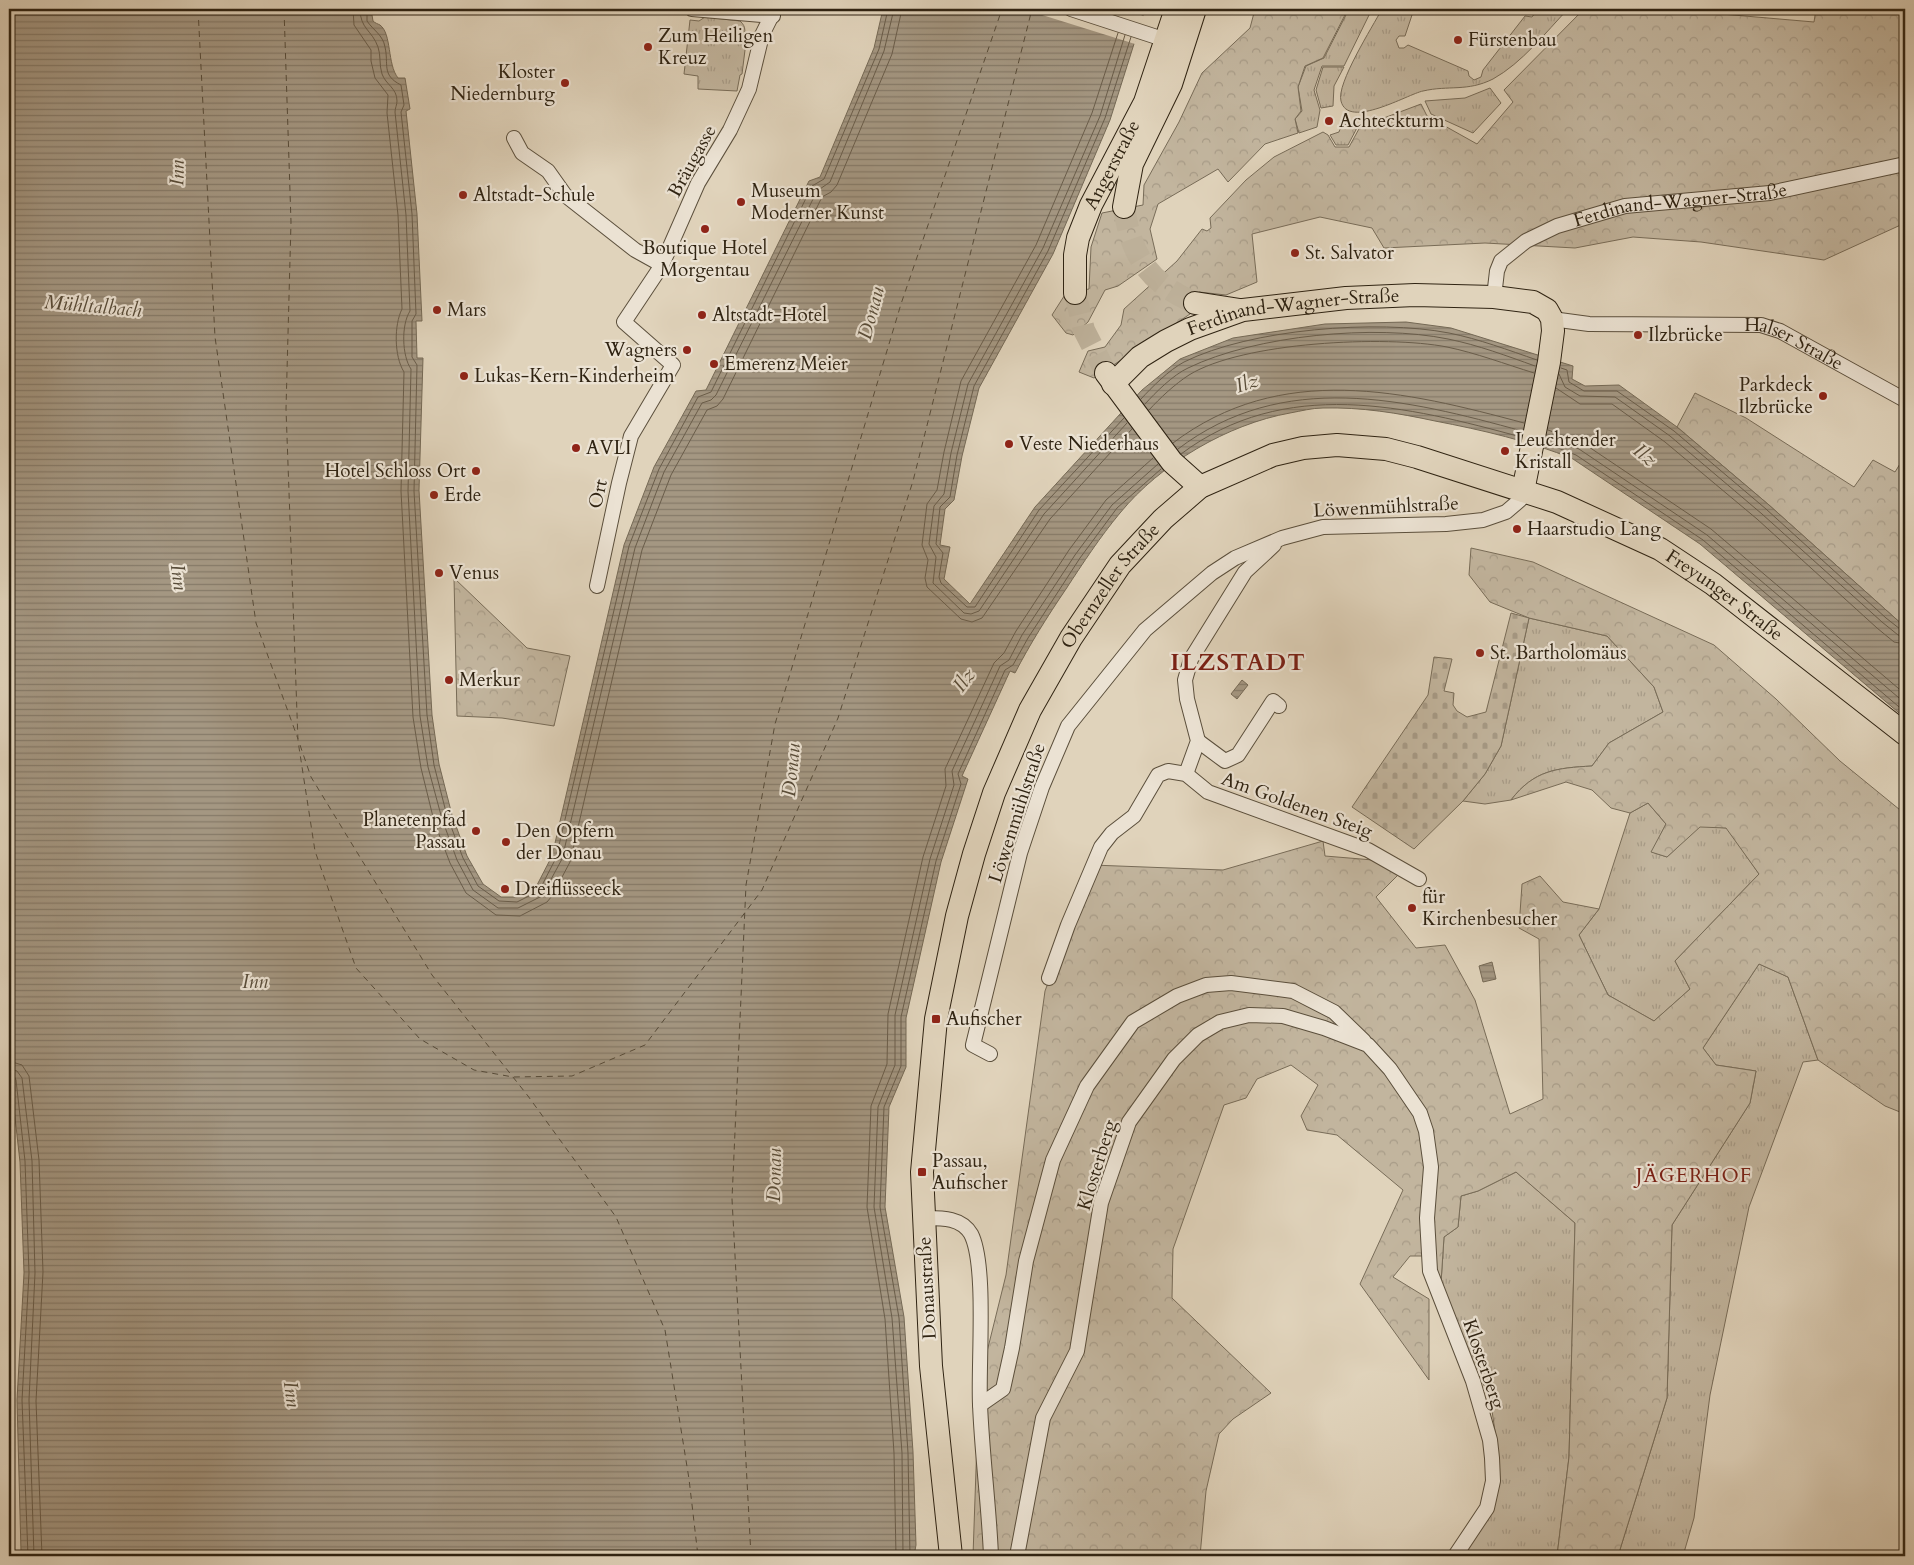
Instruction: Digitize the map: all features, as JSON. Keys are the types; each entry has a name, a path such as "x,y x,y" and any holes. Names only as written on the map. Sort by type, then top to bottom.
{"main road":[{"name":"Angerstraße","path":"1124,207 1132,164 1161,109 1175,44 1176,9"},
{"name":"Angerstraße","path":"1075,293 1075,255 1078,238 1092,205 1195,9"},
{"name":"Ferdinand-Wagner-Straße","path":"1200,487 1172,462 1112,383 1140,357 1166,340 1190,329 1243,310 1346,298 1416,295 1494,297 1539,304 1552,319"},
{"path":"1195,303 1243,310"},
{"path":"1523,490 1551,350 1552,319"},
{"name":"Obernzeller Straße","path":"936,1019 957,916 974,854 1001,775 1030,710 1071,638 1120,565 1163,519 1200,487 1273,455 1303,448 1337,445 1386,449 1523,490"},
{"name":"Freyunger Straße","path":"1523,490 1591,517 1660,549 1713,584 1905,734"},
{"name":"Donaustraße","path":"936,1019 922,1172 923,1218 931,1366 951,1556"}],"street":[{"path":"692,9 774,12"},
{"path":"1071,9 1140,30 1175,44"},
{"name":"Bräugasse","path":"624,322 662,265 698,183 730,130 743,104 762,35 774,12"},
{"path":"514,138 522,153 548,171 565,196 635,250 662,265"},
{"name":"Ferdinand-Wagner-Straße","path":"1494,297 1497,271 1501,261 1526,241 1557,226 1625,206 1770,193 1905,164"},
{"name":"Halser Straße","path":"1552,319 1589,324 1761,325 1780,331 1905,400"},
{"name":"Ort","path":"597,586 619,482 631,436 673,365 624,322"},
{"name":"Löwenmühlstraße","path":"990,1054 973,1045 1020,853 1042,787 1068,726 1145,630 1180,599 1235,558 1282,538 1323,527 1446,524 1483,520 1506,512 1520,500 1523,490"},
{"path":"1049,978 1068,925 1100,847 1112,833 1134,816 1158,775 1168,771 1186,774 1198,741 1187,699 1185,680 1191,659 1246,572 1282,538"},
{"name":"Am Goldenen Steig","path":"1198,741 1225,761 1238,755 1273,701 1279,706"},
{"name":"Am Goldenen Steig","path":"1186,774 1208,792 1359,847 1419,878"},
{"name":"Klosterberg","path":"980,1405 1003,1389 1012,1348 1026,1261 1053,1160 1087,1086 1133,1022 1177,996 1206,985 1230,983 1292,990 1334,1012 1368,1045 1408,1093 1420,1113 1426,1131 1431,1167 1427,1218 1430,1271 1473,1381 1490,1440 1493,1481 1487,1508 1455,1556"},
{"name":"Klosterberg","path":"1017,1556 1043,1418 1077,1350 1101,1203 1129,1122 1155,1083 1174,1059 1198,1036 1220,1022 1249,1015 1283,1016 1324,1028 1368,1045"},
{"path":"923,1218 953,1220 963,1225 971,1235 979,1266 980,1405 990,1556"}],"green space":[{"path":"1255,9 1348,9 1323,58 1305,66 1298,87 1301,111 1295,119 1298,133 1265,144 1228,182 1218,169 1158,204 1150,229 1157,259 1118,286 1105,290 1088,322 1073,335 1066,333 1052,315 1066,293 1089,289 1091,247 1102,213 1143,205 1144,185 1179,122 1202,73 1250,28"},
{"path":"1349,9 1372,9 1344,66 1322,66 1314,90 1320,110 1317,127 1299,133 1295,119 1302,111 1298,87 1306,66 1324,58"},
{"path":"1382,9 1414,9 1405,36 1399,36 1396,40 1399,48 1404,48 1408,45 1468,71 1469,76 1474,80 1481,77 1483,70 1525,16 1532,17 1538,9 1568,9 1524,56 1493,79 1475,86 1423,91 1379,108 1355,112 1346,109 1341,101 1341,93 1349,69"},
{"path":"1584,9 1703,9 1710,13 1814,22 1816,9 1905,9 1905,223 1824,260 1701,242 1633,237 1575,248 1485,243 1384,248 1372,228 1320,217 1252,234 1257,282 1226,295 1199,292 1190,314 1094,378 1079,372 1088,351 1105,347 1121,325 1124,309 1177,261 1202,229 1207,231 1211,228 1210,218 1246,180 1274,157 1323,132 1328,135 1335,147 1349,147 1360,127 1421,104 1427,116 1477,144 1513,102 1504,90"},
{"path":"705,17 740,21 745,28 743,41 746,42 742,74 740,75 737,91 698,89 698,76 684,74 690,20 699,21"},
{"path":"1323,67 1344,67 1334,86 1333,106 1321,108 1316,90"},
{"path":"1490,88 1501,103 1473,133 1431,114 1425,101 1465,98"},
{"path":"1342,124 1358,126 1348,145 1336,145 1330,135 1339,132"},
{"path":"1695,393 1746,418 1854,487 1873,460 1895,472 1903,459 1905,459 1905,627 1769,505 1677,427"},
{"path":"1471,548 1533,562 1714,645 1776,699 1840,761 1905,814 1905,1114 1885,1106 1818,1060 1788,977 1759,964 1703,1048 1716,1065 1756,1071 1750,1103 1672,1225 1667,1398 1618,1556 1557,1556 1569,1457 1575,1223 1516,1172 1478,1191 1461,1196 1458,1227 1444,1237 1441,1283 1432,1256 1410,1256 1393,1277 1429,1299 1429,1380 1360,1284 1403,1190 1337,1135 1307,1130 1301,1116 1318,1085 1291,1065 1257,1079 1246,1098 1224,1105 1173,1249 1172,1298 1271,1393 1233,1419 1219,1434 1206,1491 1200,1556 973,1556 979,1384 1006,1275 1045,991 1092,865 1223,870 1323,841 1325,856 1373,860 1398,875 1376,897 1416,948 1445,945 1475,1000 1510,1114 1543,1099 1539,939 1519,928 1522,884 1540,876 1563,902 1599,909 1579,935 1608,995 1654,1021 1690,989 1675,961 1759,874 1726,828 1700,827 1667,857 1651,852 1666,824 1648,803 1630,813 1611,808 1592,790 1566,782 1511,800 1528,782 1547,772 1592,766 1609,743 1663,712 1654,687 1607,636 1529,618 1490,602 1469,575"},
{"path":"454,578 527,648 570,656 554,726 502,718 457,716"},
{"path":"1511,613 1529,618 1501,746 1485,774 1463,801 1414,849 1352,807 1428,695 1434,657 1452,659 1444,691 1454,693 1453,705 1457,711 1467,717 1486,712"},
{"path":"1529,618 1607,636 1654,687 1663,712 1609,743 1592,766 1547,772 1528,782 1511,800 1485,804 1463,801 1485,774 1501,746"},
{"path":"1648,803 1666,824 1652,852 1667,857 1700,826 1727,828 1759,874 1675,961 1690,989 1654,1021 1608,995 1579,935 1599,909 1630,813"},
{"path":"1759,964 1788,977 1818,1060 1803,1062 1749,1207 1710,1395 1694,1518 1683,1556 1618,1556 1667,1398 1672,1225 1750,1103 1756,1071 1716,1065 1703,1048"},
{"path":"1516,1172 1575,1223 1569,1457 1557,1556 1461,1556 1493,1511 1497,1485 1497,1445 1490,1397 1471,1360 1441,1283 1444,1237 1458,1227 1461,1196 1478,1191"}],"water":[{"path":"9,9 371,9 373,21 384,29 395,72 398,78 405,78 410,109 406,111 417,214 422,321 416,321 417,358 423,358 419,490 432,715 439,764 452,815 467,856 483,884 501,897 516,897 536,887 552,856 624,545 654,467 696,391 706,390 809,181 820,177 874,48 883,9 1145,9 1110,120 1053,254 979,388 962,456 954,500 945,509 940,545 950,547 944,579 970,604 1035,507 1142,390 1180,359 1233,338 1325,324 1406,322 1451,328 1573,366 1572,379 1585,386 1619,385 1677,427 1769,505 1905,627 1905,718 1700,544 1573,459 1523,441 1470,428 1393,413 1351,408 1311,409 1267,418 1243,426 1197,449 1175,463 1136,495 1120,513 1085,560 1045,620 1015,673 1010,671 962,776 968,779 941,862 906,1018 906,1067 889,1107 885,1207 904,1317 913,1452 916,1545 914,1556 24,1556 21,1552 17,1400 24,1273 20,1162 9,1064"},
{"path":"1242,680 1248,685 1237,699 1231,694"},
{"path":"1492,962 1496,979 1483,982 1479,966"}],"pier":[{"path":"1023,9 1121,9 1144,16 1135,44"}],"ferry route":[{"path":"198,9 215,337 256,623 298,739"},
{"path":"284,9 291,222 286,409 298,741 315,851 356,968 420,1039 474,1070 513,1077 572,1076 645,1045 762,890 838,718 913,481 1032,9"},
{"path":"751,1556 732,1199 746,885 775,724 901,304 1002,9"},
{"path":"300,745 311,777 432,975 528,1096 616,1217 665,1330 689,1479 698,1556"}],"tunnel":[{"path":"1124,207 1132,240 1137,254 1145,266 1165,286 1195,303"},
{"path":"1075,293 1084,330 1106,373"}],"place":[{"name":"Fürstenbau","path":"1458,40"},
{"name":"Zum Heiligen Kreuz","path":"648,47"},
{"name":"Kloster Niedernburg","path":"565,83"},
{"name":"Achteckturm","path":"1329,121"},
{"name":"Altstadt-Schule","path":"463,195"},
{"name":"Museum Moderner Kunst","path":"741,202"},
{"name":"Boutique Hotel Morgentau","path":"705,229"},
{"name":"St. Salvator","path":"1295,253"},
{"name":"Mars","path":"437,310"},
{"name":"Altstadt-Hotel","path":"702,315"},
{"name":"Ilzbrücke","path":"1638,335"},
{"name":"Wagners","path":"687,350"},
{"name":"Emerenz Meier","path":"714,364"},
{"name":"Lukas-Kern-Kinderheim","path":"464,376"},
{"name":"Parkdeck Ilzbrücke","path":"1823,396"},
{"name":"Veste Niederhaus","path":"1009,444"},
{"name":"AVLI","path":"576,448"},
{"name":"Leuchtender Kristall","path":"1505,451"},
{"name":"Hotel Schloss Ort","path":"476,471"},
{"name":"Erde","path":"434,495"},
{"name":"Haarstudio Lang","path":"1517,529"},
{"name":"Venus","path":"439,573"},
{"name":"St. Bartholomäus","path":"1480,653"},
{"name":"Merkur","path":"449,680"},
{"name":"Planetenpfad Passau","path":"476,831"},
{"name":"Den Opfern der Donau","path":"506,842"},
{"name":"Dreiflüsseeck","path":"505,889"},
{"name":"für Kirchenbesucher","path":"1412,908"},
{"name":"Aufischer","path":"936,1019"},
{"name":"Passau, Aufischer","path":"922,1172"}],"district":[{"name":"ILZSTADT","path":"1238,662"},
{"name":"JÄGERHOF","path":"1694,1175"}],"water label":[{"name":"Inn","path":"177,173"},
{"name":"Mühltalbach","path":"93,306"},
{"name":"Donau","path":"871,313"},
{"name":"Ilz","path":"1247,383"},
{"name":"Ilz","path":"1645,455"},
{"name":"Inn","path":"179,577"},
{"name":"Ilz","path":"964,680"},
{"name":"Donau","path":"791,770"},
{"name":"Inn","path":"255,981"},
{"name":"Donau","path":"774,1175"},
{"name":"Inn","path":"292,1394"}]}
